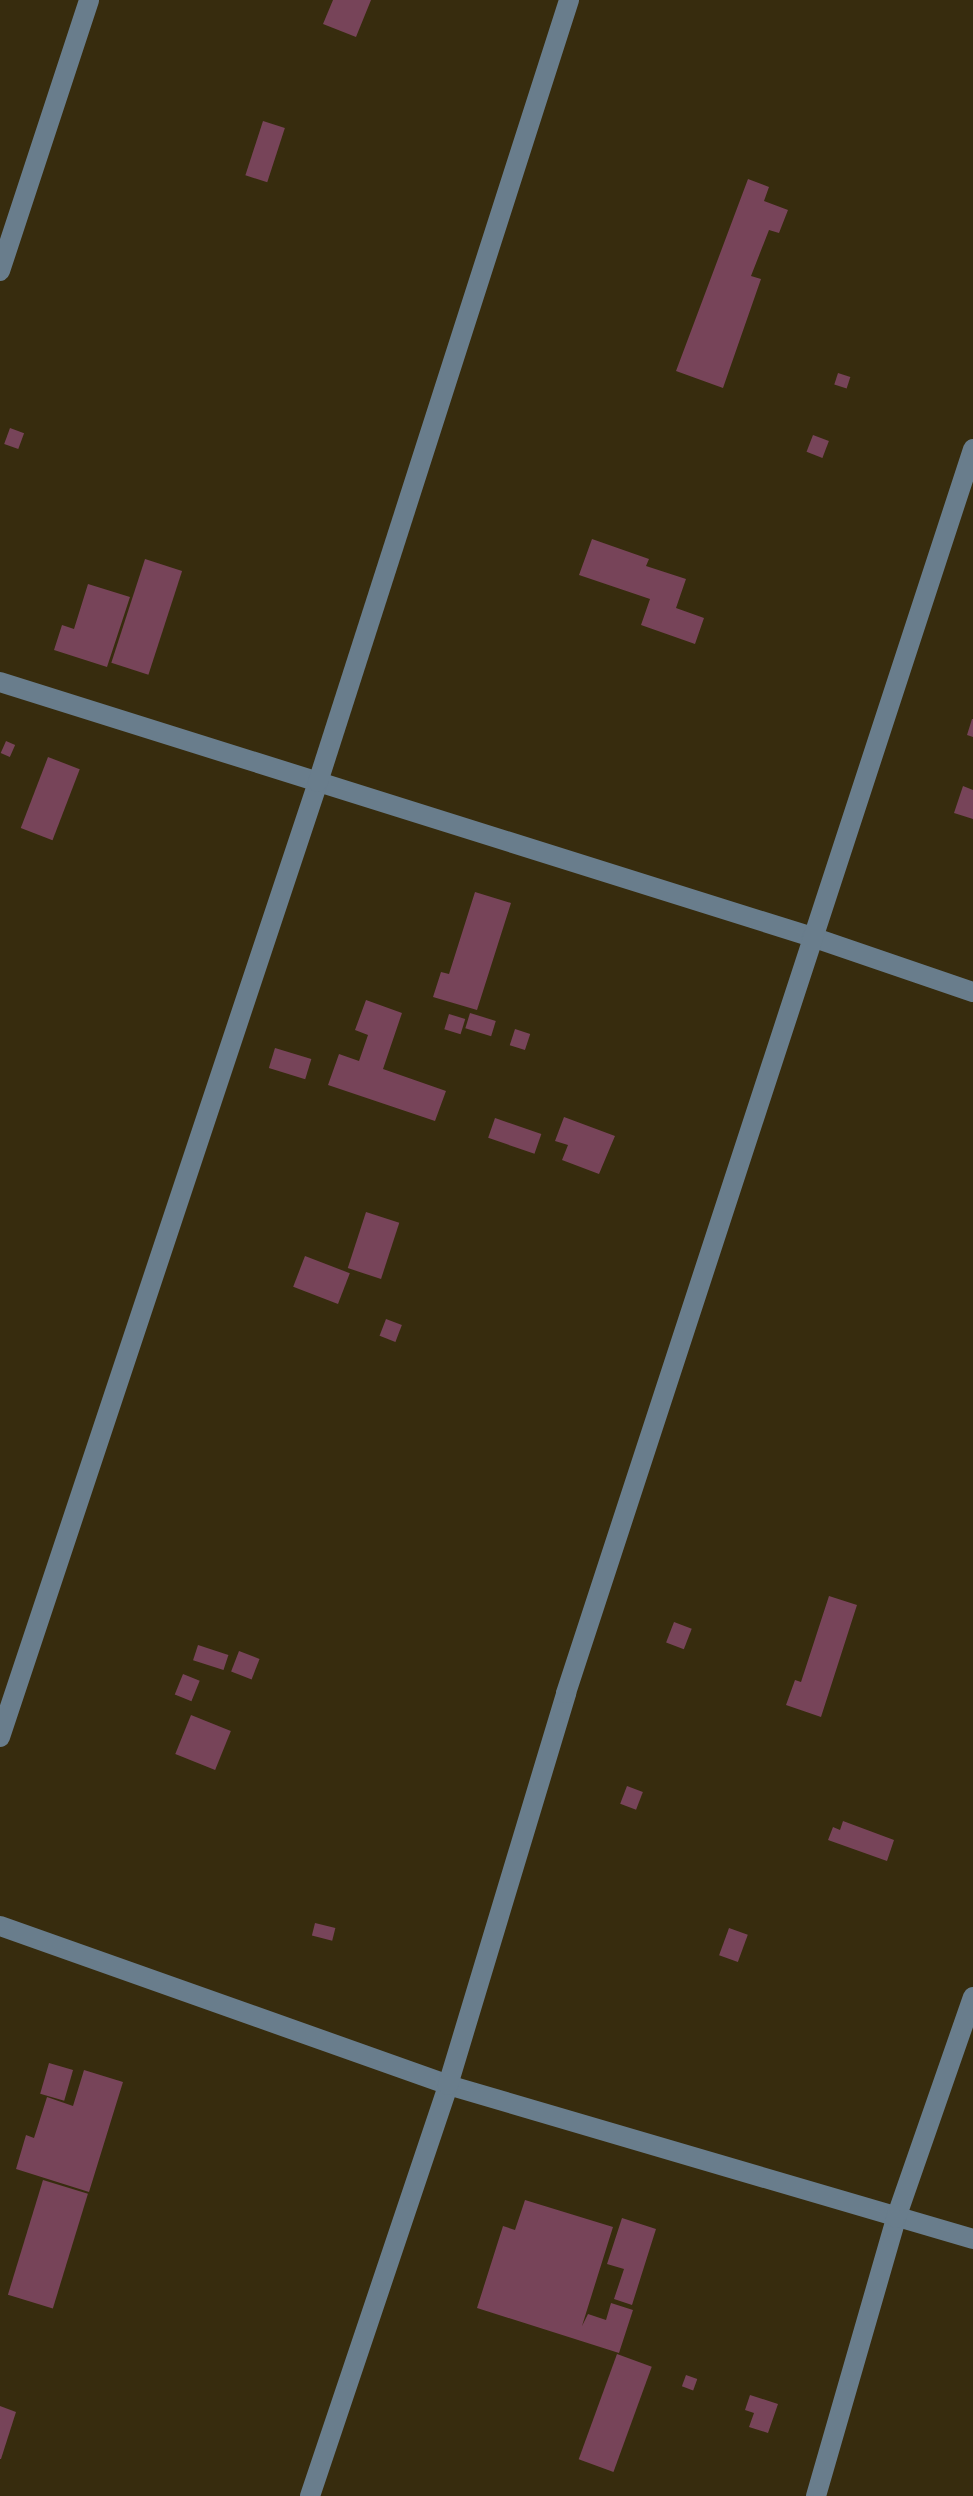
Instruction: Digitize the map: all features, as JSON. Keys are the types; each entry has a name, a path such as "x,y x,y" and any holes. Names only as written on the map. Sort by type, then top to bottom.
{"street":[{"path":"0,271 89,0"},
{"path":"0,1737 318,782 569,0"},
{"path":"310,2496 448,2085 571,1678 973,449"},
{"path":"0,682 812,937 973,992"},
{"path":"0,1926 448,2085 973,2239"},
{"path":"816,2496 896,2218 973,1997"}],"building":[{"path":"333,0 371,0 356,37 323,24"},
{"path":"263,121 285,128 267,182 245,175"},
{"path":"748,179 769,187 764,201 788,210 779,233 769,230 751,276 761,279 723,388 676,371"},
{"path":"838,373 850,377 847,388 834,384"},
{"path":"10,428 24,433 18,449 4,444"},
{"path":"813,435 829,441 822,458 807,452"},
{"path":"592,539 649,559 646,566 686,579 676,608 704,618 695,644 641,625 650,599 579,575"},
{"path":"145,559 182,571 148,675 111,663"},
{"path":"88,584 130,597 107,667 54,650 62,625 74,629"},
{"path":"973,719 973,737 967,735"},
{"path":"6,741 15,745 10,757 1,753"},
{"path":"48,757 80,769 53,840 21,828"},
{"path":"963,786 973,790 973,819 954,813"},
{"path":"475,892 511,903 477,1010 433,997 441,972 449,974"},
{"path":"366,1000 402,1013 383,1069 446,1091 435,1121 328,1085 339,1054 359,1061 368,1035 355,1030"},
{"path":"470,1013 496,1021 491,1036 465,1028"},
{"path":"449,1014 465,1019 461,1034 444,1029"},
{"path":"515,1029 530,1034 525,1050 510,1045"},
{"path":"275,1048 311,1059 305,1079 269,1068"},
{"path":"564,1117 615,1136 599,1174 562,1160 568,1145 555,1141"},
{"path":"495,1118 541,1134 534,1154 488,1138"},
{"path":"366,1212 399,1223 381,1279 348,1268"},
{"path":"305,1256 350,1273 338,1304 293,1287"},
{"path":"386,1319 402,1325 395,1342 380,1336"},
{"path":"829,1596 857,1605 821,1717 786,1705 795,1680 801,1682"},
{"path":"674,1622 692,1629 684,1649 666,1643"},
{"path":"198,1645 228,1655 223,1670 193,1660"},
{"path":"239,1651 260,1659 252,1679 231,1672"},
{"path":"183,1674 200,1681 191,1701 175,1694"},
{"path":"191,1715 231,1731 215,1770 175,1754"},
{"path":"627,1786 643,1792 636,1810 620,1804"},
{"path":"843,1821 894,1840 887,1861 828,1840 833,1827 840,1830"},
{"path":"315,1923 335,1928 332,1941 312,1936"},
{"path":"729,1928 748,1935 738,1962 719,1955"},
{"path":"49,2063 73,2070 64,2101 40,2094"},
{"path":"84,2070 123,2082 89,2192 16,2169 26,2135 34,2138 47,2097 73,2106"},
{"path":"43,2180 88,2194 53,2308 8,2295"},
{"path":"525,2200 613,2227 582,2326 588,2314 606,2320 611,2303 633,2310 619,2353 477,2308 503,2226 515,2230"},
{"path":"622,2218 656,2229 632,2305 614,2299 624,2269 607,2264"},
{"path":"617,2354 652,2367 613,2472 579,2459"},
{"path":"686,2375 697,2379 693,2390 682,2386"},
{"path":"750,2395 778,2404 768,2433 749,2427 754,2413 745,2410"},
{"path":"0,2406 16,2412 1,2459 0,2459"}]}
